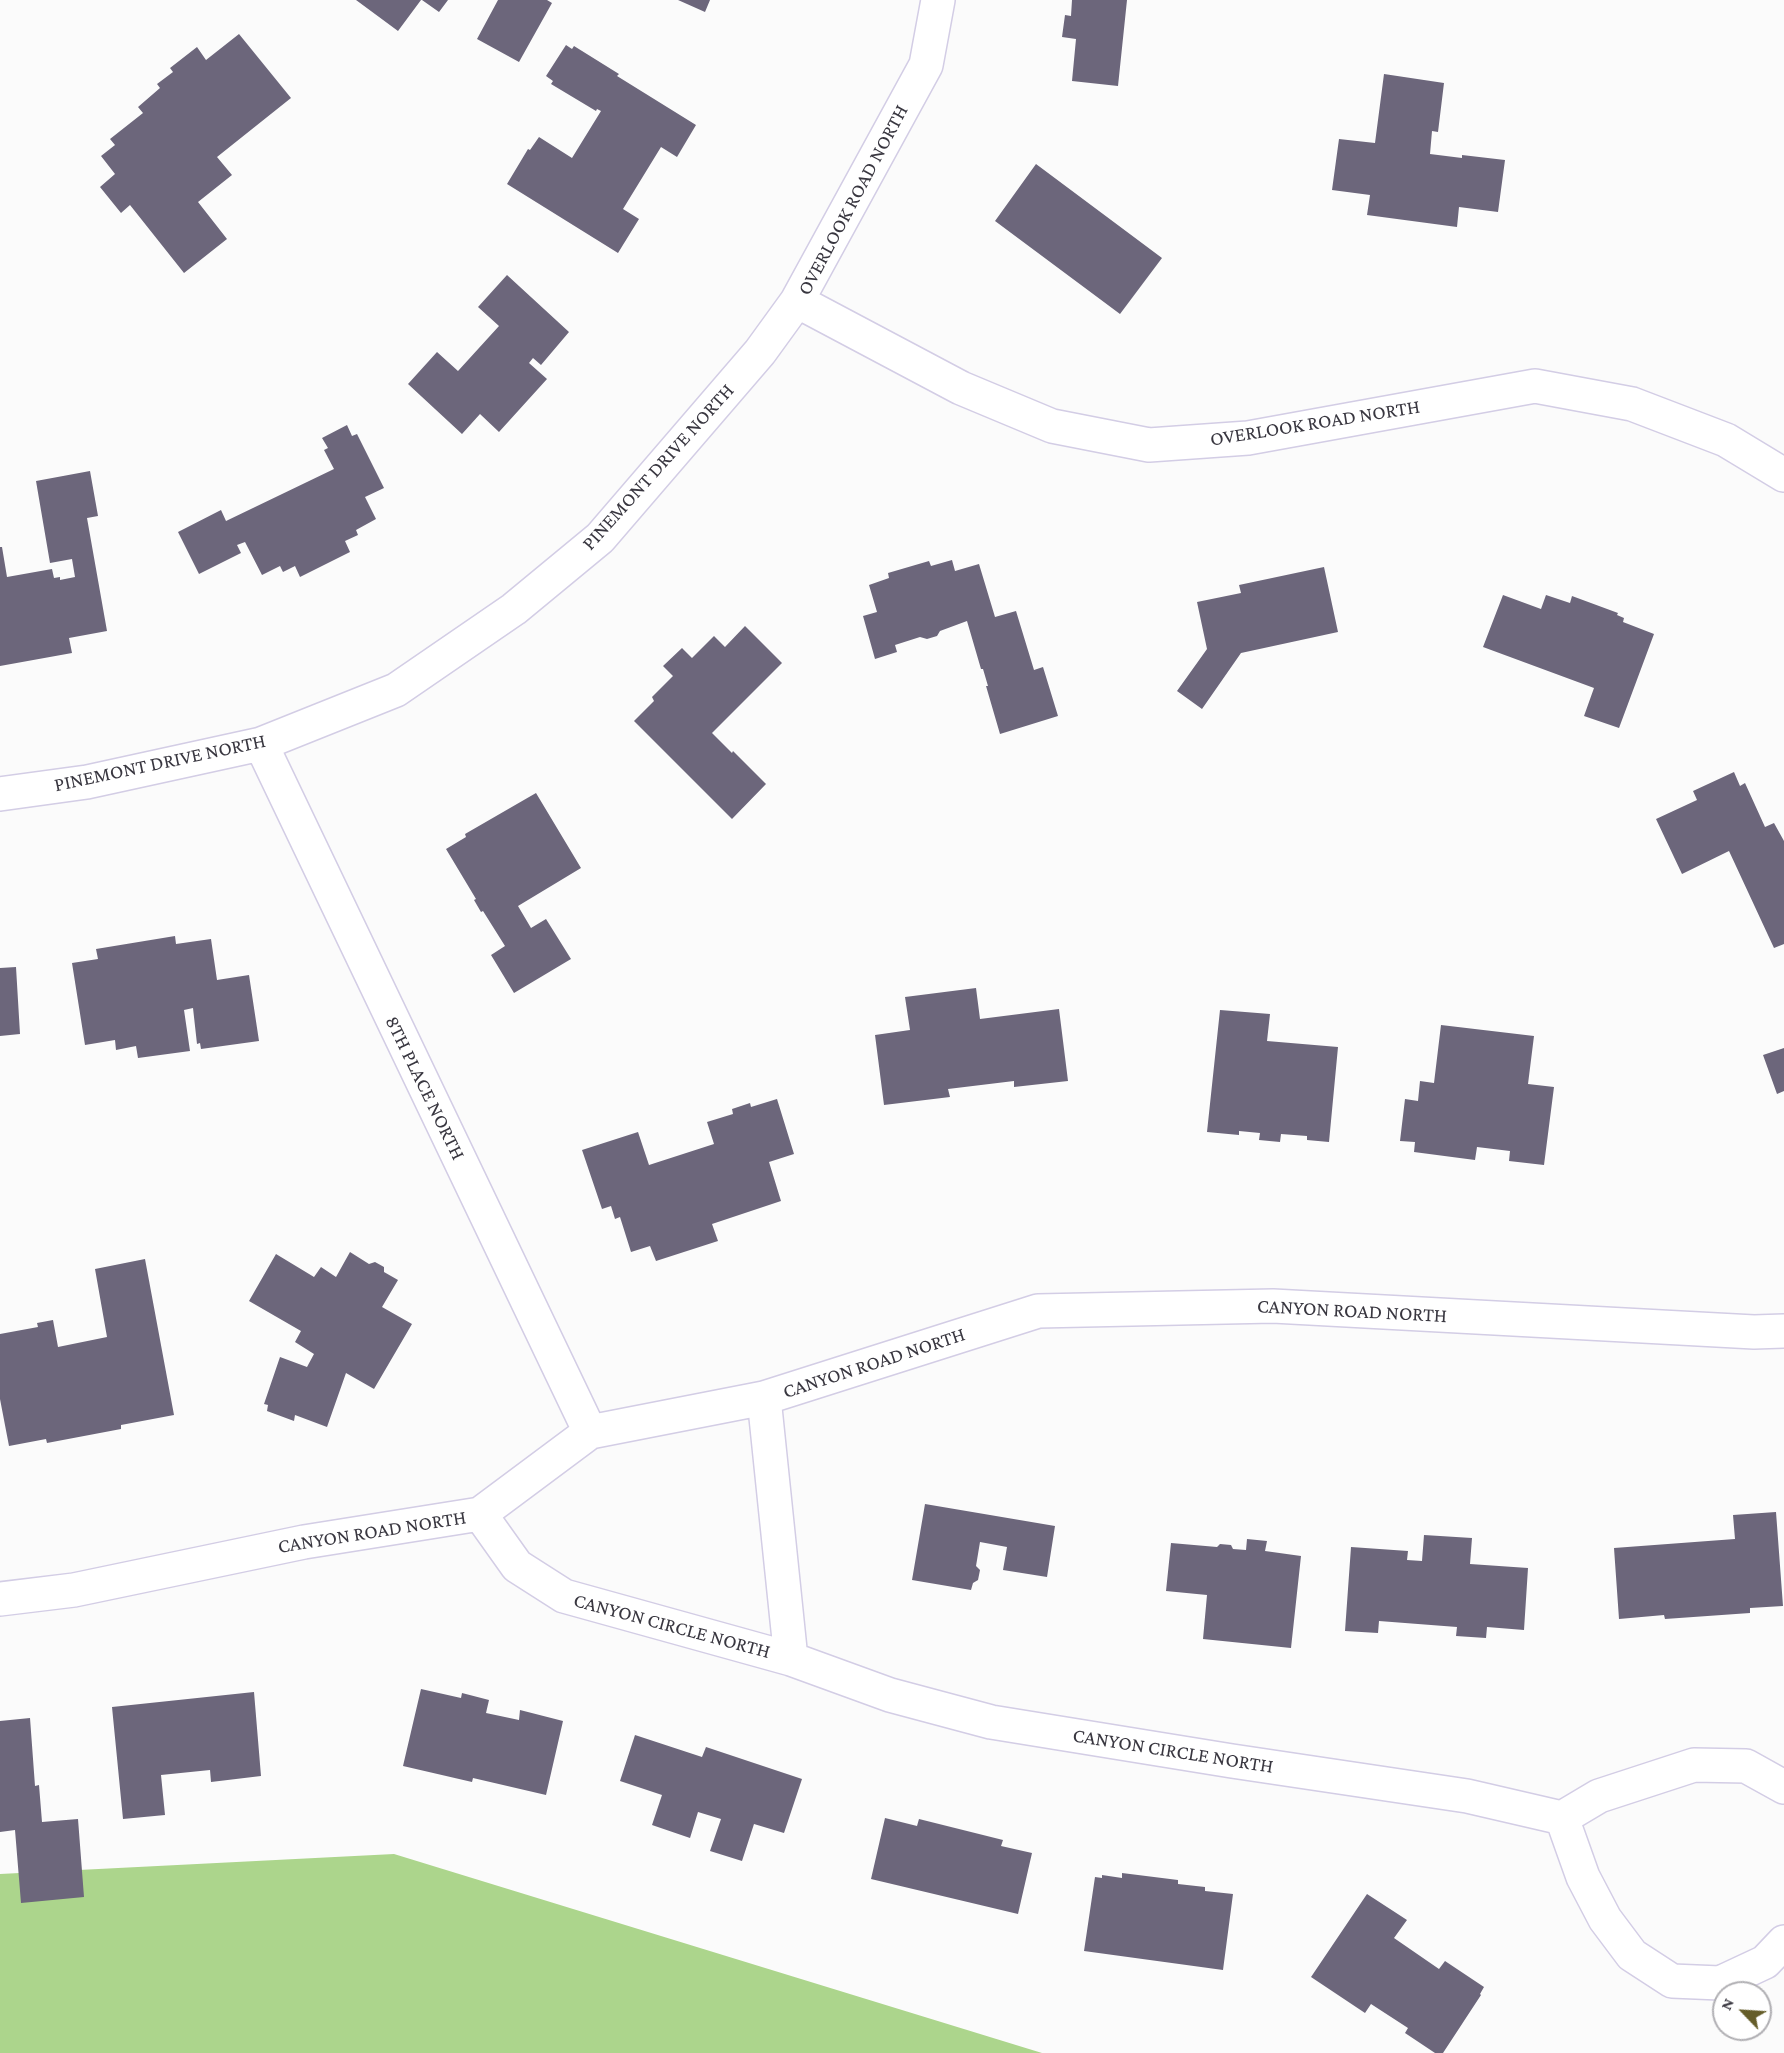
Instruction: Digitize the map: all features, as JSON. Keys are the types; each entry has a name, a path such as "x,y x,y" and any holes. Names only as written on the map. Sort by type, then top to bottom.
{"street":[{"name":"OVERLOOK ROAD NORTH","path":"938,0 926,65 797,301 961,388 1052,426 1149,445 1248,438 1535,386 1632,404 1726,440 1784,475"},
{"name":"PINEMONT DRIVE NORTH","path":"0,794 87,782 261,744 396,690 514,609 600,538 760,352 797,301"},
{"name":"8TH PLACE NORTH","path":"261,744 590,1432"},
{"name":"CANYON ROAD NORTH","path":"0,1599 74,1590 304,1542 480,1514 590,1432 764,1398 1038,1311 1273,1306 1754,1332 1784,1331"},
{"name":"CANYON CIRCLE NORTH","path":"764,1398 790,1659"},
{"name":"CANYON CIRCLE NORTH","path":"480,1514 517,1566 564,1596 790,1659 890,1695 991,1722 1467,1796 1562,1818"},
{"path":"1784,1787 1746,1766 1694,1765 1599,1796 1562,1818 1583,1877 1605,1919 1632,1955 1672,1981 1720,1983 1765,1962 1784,1942"}],"green space":[{"path":"394,1854 1042,2053 0,2053 0,1874"}],"building":[{"path":"356,0 421,0 398,31"},
{"path":"422,0 448,0 439,12"},
{"path":"498,0 547,0 552,3 519,62 477,39"},
{"path":"678,0 710,0 705,12"},
{"path":"1072,0 1127,0 1118,86 1072,81 1076,39 1062,37 1065,15 1071,16"},
{"path":"239,34 291,98 217,157 232,175 198,202 227,239 184,273 130,205 121,213 100,187 115,174 101,156 115,145 110,139 143,113 138,107 160,88 157,84 173,72 170,68 197,47 206,60"},
{"path":"566,45 572,49 574,46 619,74 617,76 696,125 677,157 661,147 623,209 639,219 618,253 507,184 528,149 530,150 539,137 572,158 601,111 597,109 596,111 551,84 553,81 546,76"},
{"path":"1384,74 1444,83 1438,132 1432,131 1430,154 1505,160 1498,212 1459,207 1457,227 1367,215 1370,195 1332,190 1339,139 1375,143"},
{"path":"1036,164 1162,258 1120,314 995,221"},
{"path":"507,275 569,332 541,365 533,358 529,363 547,379 499,432 480,414 462,434 408,384 437,352 458,371 499,326 478,307"},
{"path":"347,425 352,436 357,434 384,488 365,497 376,519 356,530 358,535 345,541 350,552 300,577 295,566 283,572 280,566 262,575 245,542 237,545 241,553 199,574 178,532 221,510 226,521 334,469 324,450 328,448 322,438"},
{"path":"90,471 98,516 87,518 107,631 69,638 72,653 0,666 0,547 2,547 7,577 52,569 54,578 60,577 60,580 75,577 72,559 50,563 36,481"},
{"path":"952,560 955,571 979,564 995,617 1016,611 1034,670 1043,667 1058,716 1000,734 986,686 988,686 967,621 940,631 937,636 927,639 920,637 895,645 897,652 875,659 863,616 877,612 869,585 889,578 888,573 929,561 931,566"},
{"path":"1324,567 1338,632 1241,653 1202,709 1177,691 1207,649 1197,602 1241,593 1239,585"},
{"path":"1503,595 1541,609 1546,595 1570,603 1572,596 1618,613 1617,615 1624,618 1623,622 1654,634 1619,728 1584,716 1594,688 1483,647"},
{"path":"745,626 782,663 712,733 766,784 732,819 634,721 654,701 652,697 673,676 663,666 682,648 692,658 714,636 725,647"},
{"path":"1734,772 1740,786 1745,783 1765,827 1774,823 1784,841 1784,944 1774,948 1729,851 1682,874 1656,819 1697,800 1693,791"},
{"path":"536,793 581,868 518,906 531,928 546,919 571,959 514,993 491,955 505,946 483,911 481,912 474,900 476,899 446,849 466,837 465,834"},
{"path":"175,936 176,944 211,939 217,980 249,975 259,1041 201,1049 200,1043 197,1044 193,1008 184,1010 190,1051 138,1058 136,1046 116,1050 115,1040 85,1045 72,963 98,959 96,949"},
{"path":"16,967 20,1034 0,1036 0,968"},
{"path":"976,988 980,1019 1059,1009 1068,1081 1014,1087 1014,1081 948,1089 950,1097 884,1105 875,1035 910,1030 905,997"},
{"path":"1220,1010 1270,1014 1267,1041 1338,1047 1329,1142 1307,1140 1307,1136 1281,1134 1280,1142 1259,1140 1260,1133 1239,1131 1239,1135 1207,1132"},
{"path":"1441,1025 1534,1036 1528,1084 1554,1087 1544,1165 1509,1161 1510,1151 1477,1147 1475,1160 1414,1152 1415,1142 1400,1141 1405,1099 1418,1101 1420,1081 1434,1083"},
{"path":"1784,1048 1784,1091 1777,1094 1763,1055"},
{"path":"777,1099 794,1154 769,1162 781,1201 712,1224 718,1241 656,1261 650,1246 631,1252 620,1217 615,1219 611,1206 602,1209 582,1150 638,1132 649,1165 714,1144 707,1122 733,1114 732,1109 750,1103 751,1107"},
{"path":"350,1252 369,1264 375,1262 384,1267 384,1272 398,1280 382,1307 412,1324 374,1389 346,1373 327,1427 295,1415 294,1421 267,1411 268,1405 264,1404 280,1357 307,1367 314,1354 295,1342 301,1331 249,1301 276,1254 314,1277 321,1267 336,1277"},
{"path":"145,1259 174,1415 121,1425 121,1429 47,1443 46,1439 9,1446 0,1399 0,1334 38,1327 37,1323 53,1320 58,1347 107,1337 95,1269"},
{"path":"925,1504 1055,1526 1047,1577 1003,1570 1007,1547 980,1542 976,1566 980,1570 978,1580 973,1583 971,1590 912,1580"},
{"path":"1776,1512 1783,1606 1750,1608 1750,1613 1665,1619 1664,1615 1619,1619 1614,1548 1735,1539 1733,1515"},
{"path":"1424,1535 1472,1538 1470,1564 1528,1568 1524,1630 1487,1627 1486,1638 1456,1636 1457,1627 1379,1621 1378,1633 1345,1631 1351,1547 1408,1551 1407,1560 1422,1561"},
{"path":"1247,1539 1267,1541 1265,1551 1301,1556 1291,1648 1203,1639 1207,1595 1166,1591 1171,1543 1217,1547 1220,1544 1231,1545 1233,1549 1246,1550"},
{"path":"421,1689 461,1698 462,1693 489,1700 486,1713 519,1720 520,1710 563,1721 546,1795 473,1778 472,1782 403,1766"},
{"path":"254,1692 261,1776 211,1782 210,1770 161,1775 165,1815 123,1819 112,1707"},
{"path":"30,1718 35,1786 39,1785 42,1822 78,1819 84,1897 21,1903 15,1830 0,1832 0,1721"},
{"path":"635,1735 702,1757 706,1747 802,1779 784,1833 754,1824 742,1861 710,1851 721,1819 698,1812 690,1838 652,1825 662,1795 620,1781"},
{"path":"885,1818 917,1826 919,1819 1003,1840 1001,1846 1032,1853 1018,1914 871,1879"},
{"path":"1122,1873 1178,1880 1178,1884 1205,1887 1205,1891 1233,1894 1223,1970 1084,1951 1095,1877 1102,1878 1102,1875 1122,1878"},
{"path":"1367,1894 1407,1920 1394,1938 1439,1969 1445,1961 1484,1987 1443,2053 1435,2053 1405,2033 1408,2028 1371,2004 1365,2013 1311,1977"}]}
